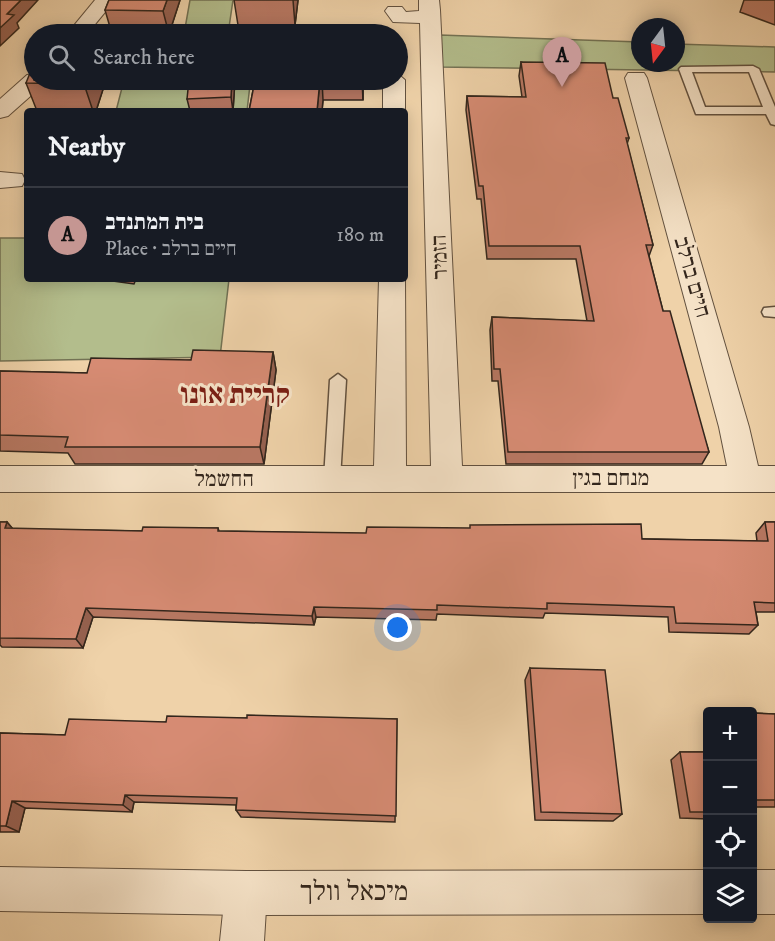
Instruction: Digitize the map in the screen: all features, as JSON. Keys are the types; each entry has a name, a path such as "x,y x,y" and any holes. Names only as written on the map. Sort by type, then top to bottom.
{"street":[{"path":"85,24 105,0"},
{"name":"הזמיר","path":"395,6 400,18 414,19 425,17 430,5"},
{"name":"הזמיר","path":"430,5 447,477"},
{"name":"הזמיר","path":"395,6 396,24"},
{"name":"הזמיר","path":"408,29 426,31 432,37"},
{"name":"חיים ברלב","path":"636,78 734,427 760,479"},
{"path":"0,111 24,90"},
{"path":"394,90 394,108"},
{"path":"390,478 392,282"},
{"name":"החשמל","path":"0,479 447,477"},
{"name":"מנחם בגין","path":"447,477 760,479"},
{"name":"מיכאל וולך","path":"0,890 703,892"},
{"path":"242,941 246,892"},
{"path":"757,892 775,892"}],"lane":[{"path":"686,69 753,69 773,116 700,111 686,69"},
{"path":"332,479 338,380"}],"green space":[{"path":"190,0 233,0 229,24 186,24"},
{"path":"440,35 631,42 631,70 440,67"},
{"path":"685,44 775,47 775,72 685,71"},
{"path":"121,90 249,90 247,108 117,108"},
{"path":"0,238 24,238 24,282 229,282 220,357 0,361"}],"building":[{"path":"0,0 21,0 7,14 14,15 0,28"},
{"path":"109,0 167,0 163,11 105,10"},
{"path":"521,62 605,63 613,98 618,98 629,138 626,138 653,245 646,245 663,311 670,311 709,452 508,452 500,369 494,369 492,317 594,321 580,246 489,246 483,186 479,186 467,96 526,97"},
{"path":"188,90 231,90 231,97 187,99"},
{"path":"253,90 319,90 317,108 250,108"},
{"path":"193,350 273,352 260,447 65,447 68,437 0,435 0,371 87,373 91,358 191,360"},
{"path":"0,522 7,522 5,528 142,531 143,527 218,528 218,531 366,533 367,527 470,528 470,525 641,524 642,539 768,541 765,522 775,522 775,603 754,602 758,625 676,623 674,607 547,603 547,609 437,605 437,610 314,607 312,616 86,608 76,639 0,638"},
{"path":"530,668 605,670 622,814 541,812"},
{"path":"757,713 775,714 775,800 757,800"},
{"path":"247,715 397,719 396,816 236,810 237,798 125,795 123,805 12,801 6,826 0,826 0,733 65,735 69,719 166,722 167,716 247,718"},
{"path":"680,752 703,752 703,812 690,812"}],"place":[{"name":"בית המתנדב","path":"562,87"}],"district":[{"name":"קריית אונו","path":"235,394"}]}
